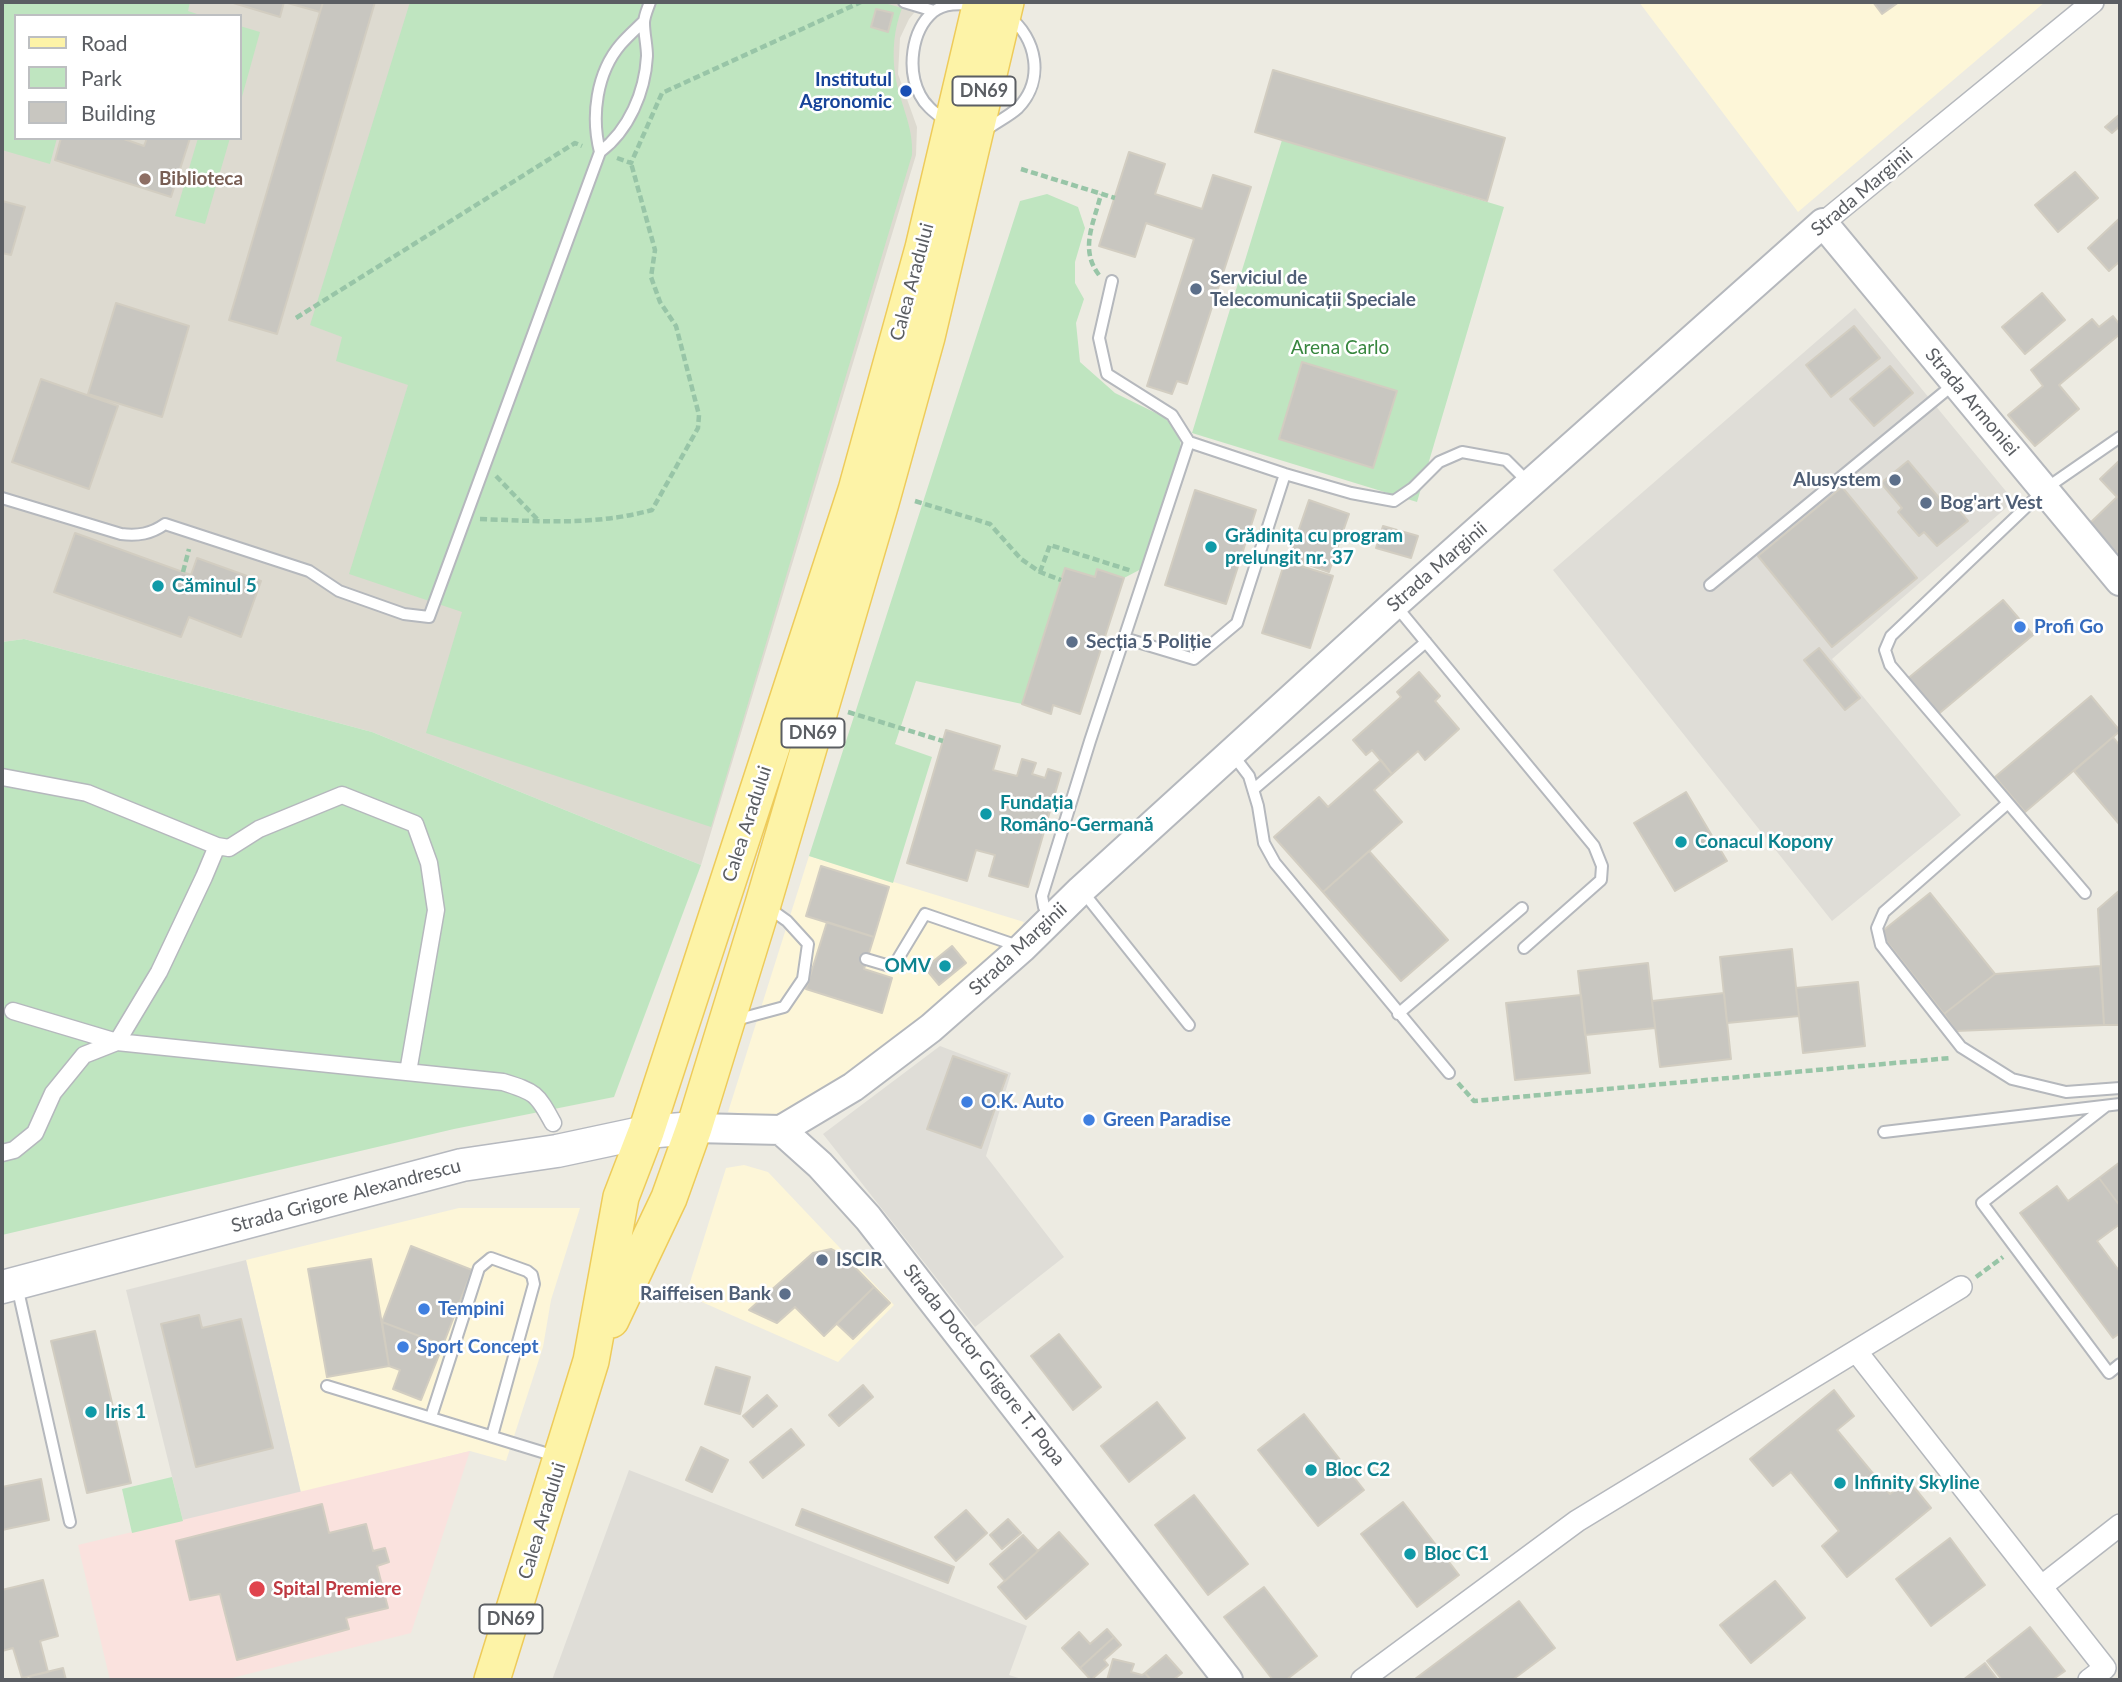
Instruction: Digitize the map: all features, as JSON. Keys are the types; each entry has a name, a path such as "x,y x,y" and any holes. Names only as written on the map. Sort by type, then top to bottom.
{"main road":[{"name":"Calea Aradului","path":"492,1680 591,1362 621,1197 646,1132 856,491 923,248 950,125 993,5"},
{"name":"Calea Aradului","path":"591,1362 669,1198 694,1128 763,904 927,337 965,169 993,5"},
{"name":"Strada Grigore Alexandrescu","path":"9,1285 462,1165 557,1151 646,1132 694,1128"}],"street":[{"name":"Strada Marginii","path":"781,1130 853,1087 931,1028 1022,948 1081,890 1395,604 1823,223 2092,2"},
{"name":"Strada Armoniei","path":"1823,223 2120,581"},
{"path":"2,776 87,793 217,846 229,848 259,830 342,795 415,824 429,863 436,910 408,1072"},
{"path":"2,1153 14,1150 35,1133 53,1093 84,1055 117,1042 159,972 217,846"},
{"path":"13,1011 117,1042 503,1082 532,1091 542,1102 553,1123"},
{"path":"694,1128 781,1130"},
{"name":"Strada Doctor Grigore T. Popa","path":"781,1130 820,1165 868,1217 1228,1680"},
{"path":"1362,1680 1577,1521 1961,1287"},
{"path":"1856,1352 2042,1586 2097,1674"},
{"path":"2042,1586 2120,1525"}],"lane":[{"path":"2,498 121,534 146,534 165,524 297,566 339,591 404,614 429,617 600,152 616,140 643,86 647,55 644,21 650,2"},
{"path":"904,2 934,11 960,4 993,5"},
{"path":"934,11 925,22 917,40 912,71 927,106 950,125"},
{"path":"600,152 595,133 597,94 605,71 619,46 644,21"},
{"path":"1112,281 1099,338 1107,374 1172,415 1189,442 1351,493 1394,501 1413,488 1439,462 1462,452 1506,460 1531,484"},
{"path":"1710,585 1956,382"},
{"path":"2085,893 1890,665 1885,650 1891,636 2045,489 2120,437"},
{"path":"1052,918 1044,907 1042,896 1189,442"},
{"path":"1124,638 1194,659 1237,623 1285,474"},
{"path":"1395,604 1594,846 1602,866 1601,880 1524,948"},
{"path":"1254,789 1426,642"},
{"path":"1232,752 1249,776 1254,789 1260,832 1275,863 1449,1073"},
{"path":"2008,803 1884,912 1877,928 1881,945 1961,1047 2011,1079 2066,1092 2120,1088"},
{"path":"1081,890 1189,1025"},
{"path":"726,1022 784,1007 803,979 814,945 787,920 763,904"},
{"path":"1398,1014 1522,908"},
{"path":"866,960 893,967 925,915 1022,948"},
{"path":"1884,1132 2120,1104"},
{"path":"2106,1106 1982,1203 2109,1373 2120,1364"},
{"path":"431,1418 479,1268 491,1258 527,1271 532,1275 534,1284 492,1436"},
{"path":"9,1285 70,1522"},
{"path":"327,1386 562,1457"}],"path":[{"path":"467,519 620,519 652,510 698,428 699,415 676,326 660,302 651,277 655,250 631,163 662,93 861,2"},
{"path":"296,318 575,144 631,163"},
{"path":"1021,169 1115,198"},
{"path":"1101,194 1088,243 1089,263 1099,276 1112,281"},
{"path":"486,466 539,521"},
{"path":"915,501 990,524 1021,559 1040,572 1061,580"},
{"path":"183,572 193,534"},
{"path":"1040,572 1050,545 1145,575"},
{"path":"848,712 943,741"},
{"path":"1449,1073 1474,1101 1975,1056"},
{"path":"1961,1287 2016,1248"}],"shaded area":[{"path":"2,2 923,2 909,19 900,38 898,74 917,127 916,155 701,865 372,732 24,639 2,642"},
{"path":"1639,2 2045,2 1798,212"},
{"path":"1855,308 2014,501 1832,659 1961,815 1832,921 1553,570"},
{"path":"809,856 1024,922 1017,934 955,994 834,1084 778,1117 728,1112"},
{"path":"940,1046 1011,1073 986,1156 1064,1257 975,1327 823,1134"},
{"path":"744,1165 768,1172 894,1305 838,1362 686,1295 726,1168"},
{"path":"459,1208 580,1208 551,1300 543,1347 506,1461 470,1451 301,1493 246,1260"},
{"path":"246,1260 301,1493 183,1521 126,1290"},
{"name":"Spital Premiere","path":"470,1451 411,1633 224,1680 110,1680 78,1545"},
{"path":"629,1470 1027,1626 1009,1675 1025,1680 552,1680"}],"green space":[{"path":"2,2 190,2 188,11 197,14 14,14 14,140 56,140 50,164 2,150"},
{"path":"410,2 881,2 902,8 895,32 894,65 911,134 912,155 711,827 426,733 462,612 349,574 408,385 336,361 342,337 310,325"},
{"path":"242,27 260,32 242,97"},
{"path":"197,140 229,140 205,224 175,216"},
{"name":"Arena Carlo","path":"1282,140 1504,207 1417,502 1192,433"},
{"path":"1047,194 1078,207 1085,228 1075,262 1075,283 1084,299 1076,323 1080,362 1115,393 1164,417 1180,434 1181,455 1145,567 1124,578 1097,569 1095,577 1065,568 1022,704 916,681 895,744 932,757 893,883 809,856 1020,201"},
{"path":"24,639 372,732 701,865 614,1097 454,1129 2,1235 2,642"},
{"path":"172,1477 183,1521 132,1533 122,1489"}],"building":[{"path":"230,2 284,2 280,17"},
{"path":"284,2 323,2 320,12"},
{"path":"323,2 375,2 277,334 229,320"},
{"path":"1873,2 1899,2 1882,14"},
{"path":"876,9 893,13 888,32 871,27"},
{"path":"1273,70 1505,138 1487,201 1255,132"},
{"path":"2120,114 2120,126 2112,133 2105,127"},
{"name":"Biblioteca","path":"60,140 127,140 144,146 146,140 189,140 171,197 55,160"},
{"path":"1129,152 1165,164 1155,194 1202,209 1213,175 1251,187 1187,384 1177,381 1172,394 1147,386 1194,239 1146,223 1135,257 1099,246"},
{"path":"2075,172 2098,198 2058,232 2035,205"},
{"path":"2,201 25,207 11,255 2,253"},
{"path":"2120,218 2120,261 2109,271 2088,248"},
{"path":"2042,293 2065,320 2025,354 2002,327"},
{"path":"116,303 189,326 162,417 88,394"},
{"path":"2113,316 2120,325 2120,334 2059,385 2079,409 2035,446 2008,415 2043,386 2031,370 2092,319 2099,327"},
{"path":"1854,326 1880,358 1831,397 1806,365"},
{"path":"1302,362 1397,391 1373,468 1279,439"},
{"path":"1890,366 1913,393 1874,426 1850,399"},
{"path":"41,379 118,406 89,489 12,462"},
{"path":"2120,460 2120,550 2116,553 2089,524 2117,497 2100,479"},
{"name":"Bog'art Vest","path":"1908,461 1940,499 1945,494 1968,521 1937,546 1924,532 1919,536 1898,512 1902,508 1881,483"},
{"path":"1842,487 1917,578 1832,647 1758,556"},
{"name":"Grădinița cu program prelungit nr. 37","path":"1195,490 1256,510 1226,604 1165,585"},
{"path":"1309,500 1349,514 1329,572 1289,558"},
{"path":"1383,526 1418,536 1411,558 1376,548"},
{"name":"Căminul 5","path":"75,533 191,575 197,558 261,581 241,637 189,617 181,637 54,592"},
{"path":"1285,561 1333,576 1310,648 1262,633"},
{"name":"Secția 5 Poliție","path":"1065,568 1095,577 1097,569 1124,578 1080,714 1053,705 1051,714 1022,704"},
{"path":"2003,600 2033,635 1936,716 1906,680"},
{"path":"1819,648 1860,698 1845,710 1804,660"},
{"path":"1419,672 1440,696 1435,701 1459,729 1425,760 1418,751 1392,774 1372,750 1366,755 1353,740 1401,697 1397,692"},
{"path":"2091,696 2120,731 2025,812 1995,777"},
{"name":"Fundația Româno-Germană","path":"946,730 1000,746 993,770 1017,776 1022,759 1036,763 1032,774 1045,778 1048,769 1061,773 1028,887 989,876 995,855 976,850 967,881 907,863"},
{"path":"2113,737 2120,746 2120,825 2074,771"},
{"path":"1381,760 1392,774 1374,790 1402,822 1323,892 1274,837 1319,797 1328,807"},
{"name":"Conacul Kopony","path":"1686,792 1727,861 1675,891 1634,823"},
{"path":"1369,851 1448,940 1401,981 1323,892"},
{"name":"OMV","path":"821,866 889,887 874,937 806,916"},
{"path":"2120,890 2120,1025 2104,1025 2098,909"},
{"path":"1930,893 1995,974 1944,1014 1880,933"},
{"path":"827,922 874,937 864,969 892,978 882,1013 806,989"},
{"name":"OMV","path":"952,946 966,963 939,985 925,968"},
{"path":"1792,949 1799,1016 1727,1023 1720,957"},
{"path":"1648,963 1655,1028 1585,1035 1578,971"},
{"path":"2100,966 2104,1025 1956,1031 1944,1014 1995,974"},
{"path":"1858,982 1865,1046 1803,1053 1796,988"},
{"path":"1724,993 1731,1059 1660,1067 1652,1001"},
{"path":"1581,995 1590,1073 1515,1080 1506,1003"},
{"name":"O.K. Auto","path":"953,1056 1007,1075 981,1148 927,1129"},
{"path":"2120,1162 2120,1206 2099,1178"},
{"path":"2099,1178 2120,1206 2120,1224 2097,1241 2120,1272 2120,1333 2113,1338 2020,1213 2057,1186 2068,1201"},
{"path":"411,1246 472,1270 443,1345 382,1322"},
{"path":"831,1249 844,1256 874,1287 824,1336 795,1307 777,1323 749,1310 813,1253"},
{"path":"371,1259 389,1366 327,1377 308,1269"},
{"path":"874,1287 890,1303 853,1339 837,1324"},
{"path":"199,1315 202,1328 241,1319 273,1448 196,1467 161,1324"},
{"path":"382,1322 443,1345 421,1400 393,1389 400,1370 389,1366"},
{"name":"Iris 1","path":"95,1331 131,1483 87,1493 51,1341"},
{"path":"1059,1334 1101,1387 1073,1410 1031,1356"},
{"path":"716,1367 750,1377 740,1414 705,1404"},
{"path":"863,1385 873,1397 839,1426 829,1415"},
{"name":"Infinity Skyline","path":"1834,1390 1854,1416 1837,1430 1890,1494 1908,1480 1931,1508 1847,1577 1822,1546 1839,1531 1791,1472 1773,1486 1750,1459"},
{"path":"767,1395 777,1406 753,1427 743,1416"},
{"path":"1157,1402 1185,1438 1129,1482 1101,1446"},
{"name":"Bloc C2","path":"1304,1414 1364,1490 1318,1526 1258,1450"},
{"path":"791,1429 804,1445 763,1478 750,1462"},
{"path":"701,1447 728,1460 712,1492 686,1480"},
{"path":"41,1479 49,1520 2,1530 2,1487"},
{"path":"1194,1495 1248,1564 1208,1595 1155,1525"},
{"name":"Bloc C1","path":"1403,1502 1459,1575 1417,1607 1361,1534"},
{"path":"322,1504 329,1533 366,1524 373,1551 385,1548 389,1562 377,1566 388,1608 346,1618 349,1629 237,1660 220,1594 190,1600 176,1541"},
{"path":"802,1509 954,1567 948,1583 796,1525"},
{"path":"966,1510 987,1533 956,1561 935,1537"},
{"path":"1008,1519 1021,1533 1002,1549 990,1535"},
{"path":"1059,1532 1088,1564 1026,1619 998,1587"},
{"path":"1023,1535 1038,1551 1005,1581 990,1564"},
{"path":"1950,1538 1985,1585 1931,1626 1896,1579"},
{"path":"43,1580 58,1636 40,1641 48,1672 22,1678 13,1648 2,1651 2,1590"},
{"path":"1775,1581 1805,1618 1751,1663 1720,1625"},
{"path":"1264,1587 1317,1656 1286,1680 1273,1680 1224,1617"},
{"path":"1519,1601 1555,1648 1512,1680 1415,1679"},
{"path":"2030,1627 2065,1671 2052,1680 2002,1680 1987,1661"},
{"path":"1107,1629 1114,1637 1080,1668 1062,1648 1079,1632 1090,1644"},
{"path":"1114,1637 1121,1645 1104,1660 1108,1665 1091,1680 1080,1668"},
{"path":"1166,1655 1182,1673 1173,1680 1151,1680 1145,1673"},
{"path":"1113,1659 1134,1664 1131,1672 1142,1675 1145,1673 1151,1680 1107,1680"},
{"path":"1985,1663 1998,1680 1963,1680"},
{"path":"63,1668 66,1680 31,1680 30,1676"}],"place":[{"name":"Institutul Agronomic","path":"906,91"},
{"name":"Biblioteca","path":"145,179"},
{"name":"Serviciul de Telecomunicații Speciale","path":"1196,289"},
{"name":"Alusystem","path":"1895,480"},
{"name":"Bog'art Vest","path":"1926,503"},
{"name":"Grădinița cu program prelungit nr. 37","path":"1211,547"},
{"name":"Căminul 5","path":"158,586"},
{"name":"Profi Go","path":"2020,627"},
{"name":"Secția 5 Poliție","path":"1072,642"},
{"name":"Fundația Româno-Germană","path":"986,814"},
{"name":"Conacul Kopony","path":"1681,842"},
{"name":"OMV","path":"945,966"},
{"name":"O.K. Auto","path":"967,1102"},
{"name":"Green Paradise","path":"1089,1120"},
{"name":"ISCIR","path":"822,1260"},
{"name":"Raiffeisen Bank","path":"785,1294"},
{"name":"Tempini","path":"424,1309"},
{"name":"Sport Concept","path":"403,1347"},
{"name":"Iris 1","path":"91,1412"},
{"name":"Bloc C2","path":"1311,1470"},
{"name":"Infinity Skyline","path":"1840,1483"},
{"name":"Bloc C1","path":"1410,1554"},
{"name":"Spital Premiere","path":"257,1589"}]}
